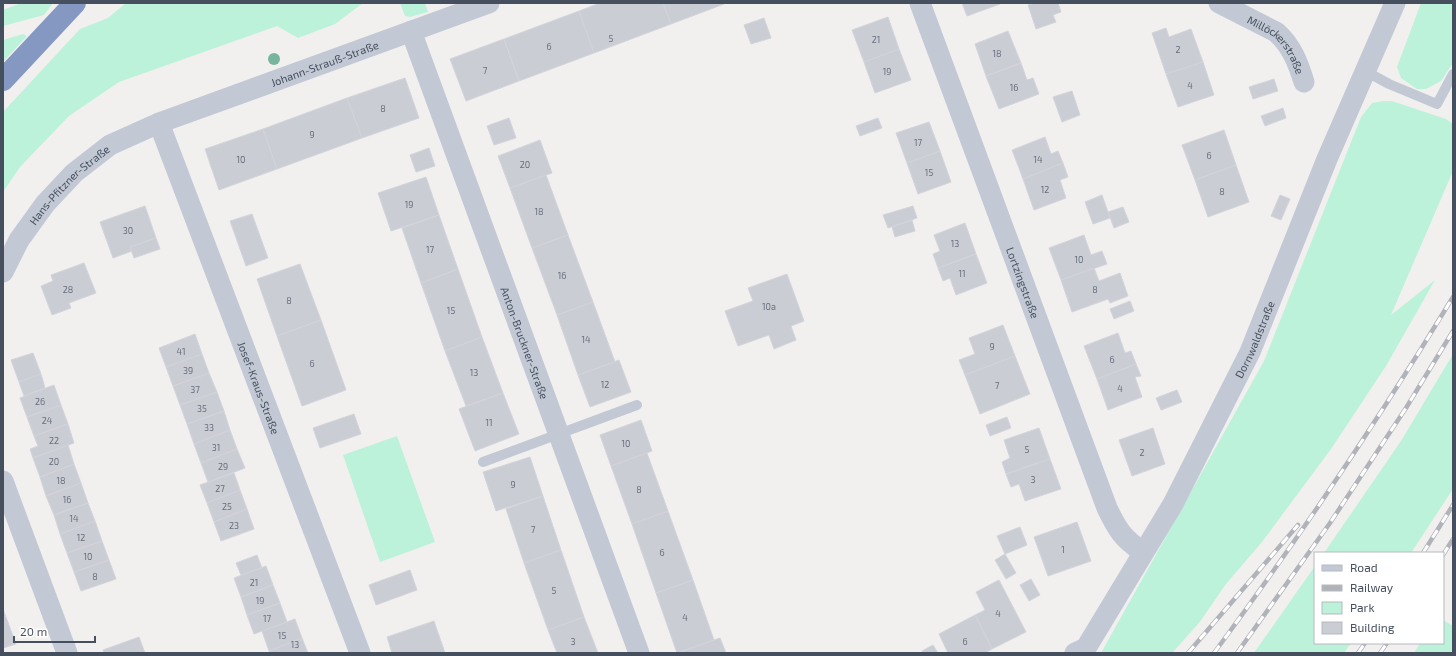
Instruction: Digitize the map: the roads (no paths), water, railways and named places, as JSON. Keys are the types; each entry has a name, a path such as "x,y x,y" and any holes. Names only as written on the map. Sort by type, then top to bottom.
{"highway":[{"path":"3,80 75,3"}],"street":[{"name":"Johann-Strauß-Straße","path":"159,123 489,3"},
{"name":"Lortzingstraße","path":"920,3 1107,508 1122,535 1127,541 1143,552"},
{"name":"Millöckerstraße","path":"1219,3 1276,32 1282,37 1293,52 1304,82"},
{"name":"Dornwaldstraße","path":"1081,651 1173,504 1250,352 1327,159 1395,3"},
{"name":"Anton-Bruckner-Straße","path":"411,31 639,653"},
{"name":"Hans-Pfitzner-Straße","path":"3,272 19,240 45,204 74,173 110,145 159,123"},
{"name":"Josef-Kraus-Straße","path":"159,123 360,653"},
{"path":"4,488 67,653"}],"lane":[{"path":"1365,71 1388,84 1436,104 1453,74"},
{"path":"483,462 637,405"}],"railway":[{"path":"1214,653 1246,610 1338,478 1453,297"},
{"path":"1237,653 1330,523 1406,408 1453,331"},
{"path":"1424,552 1453,505"},
{"path":"1188,653 1298,525"},
{"path":"1444,553 1453,539"},
{"path":"1358,653 1364,644"},
{"path":"1380,653 1386,644"}]}
